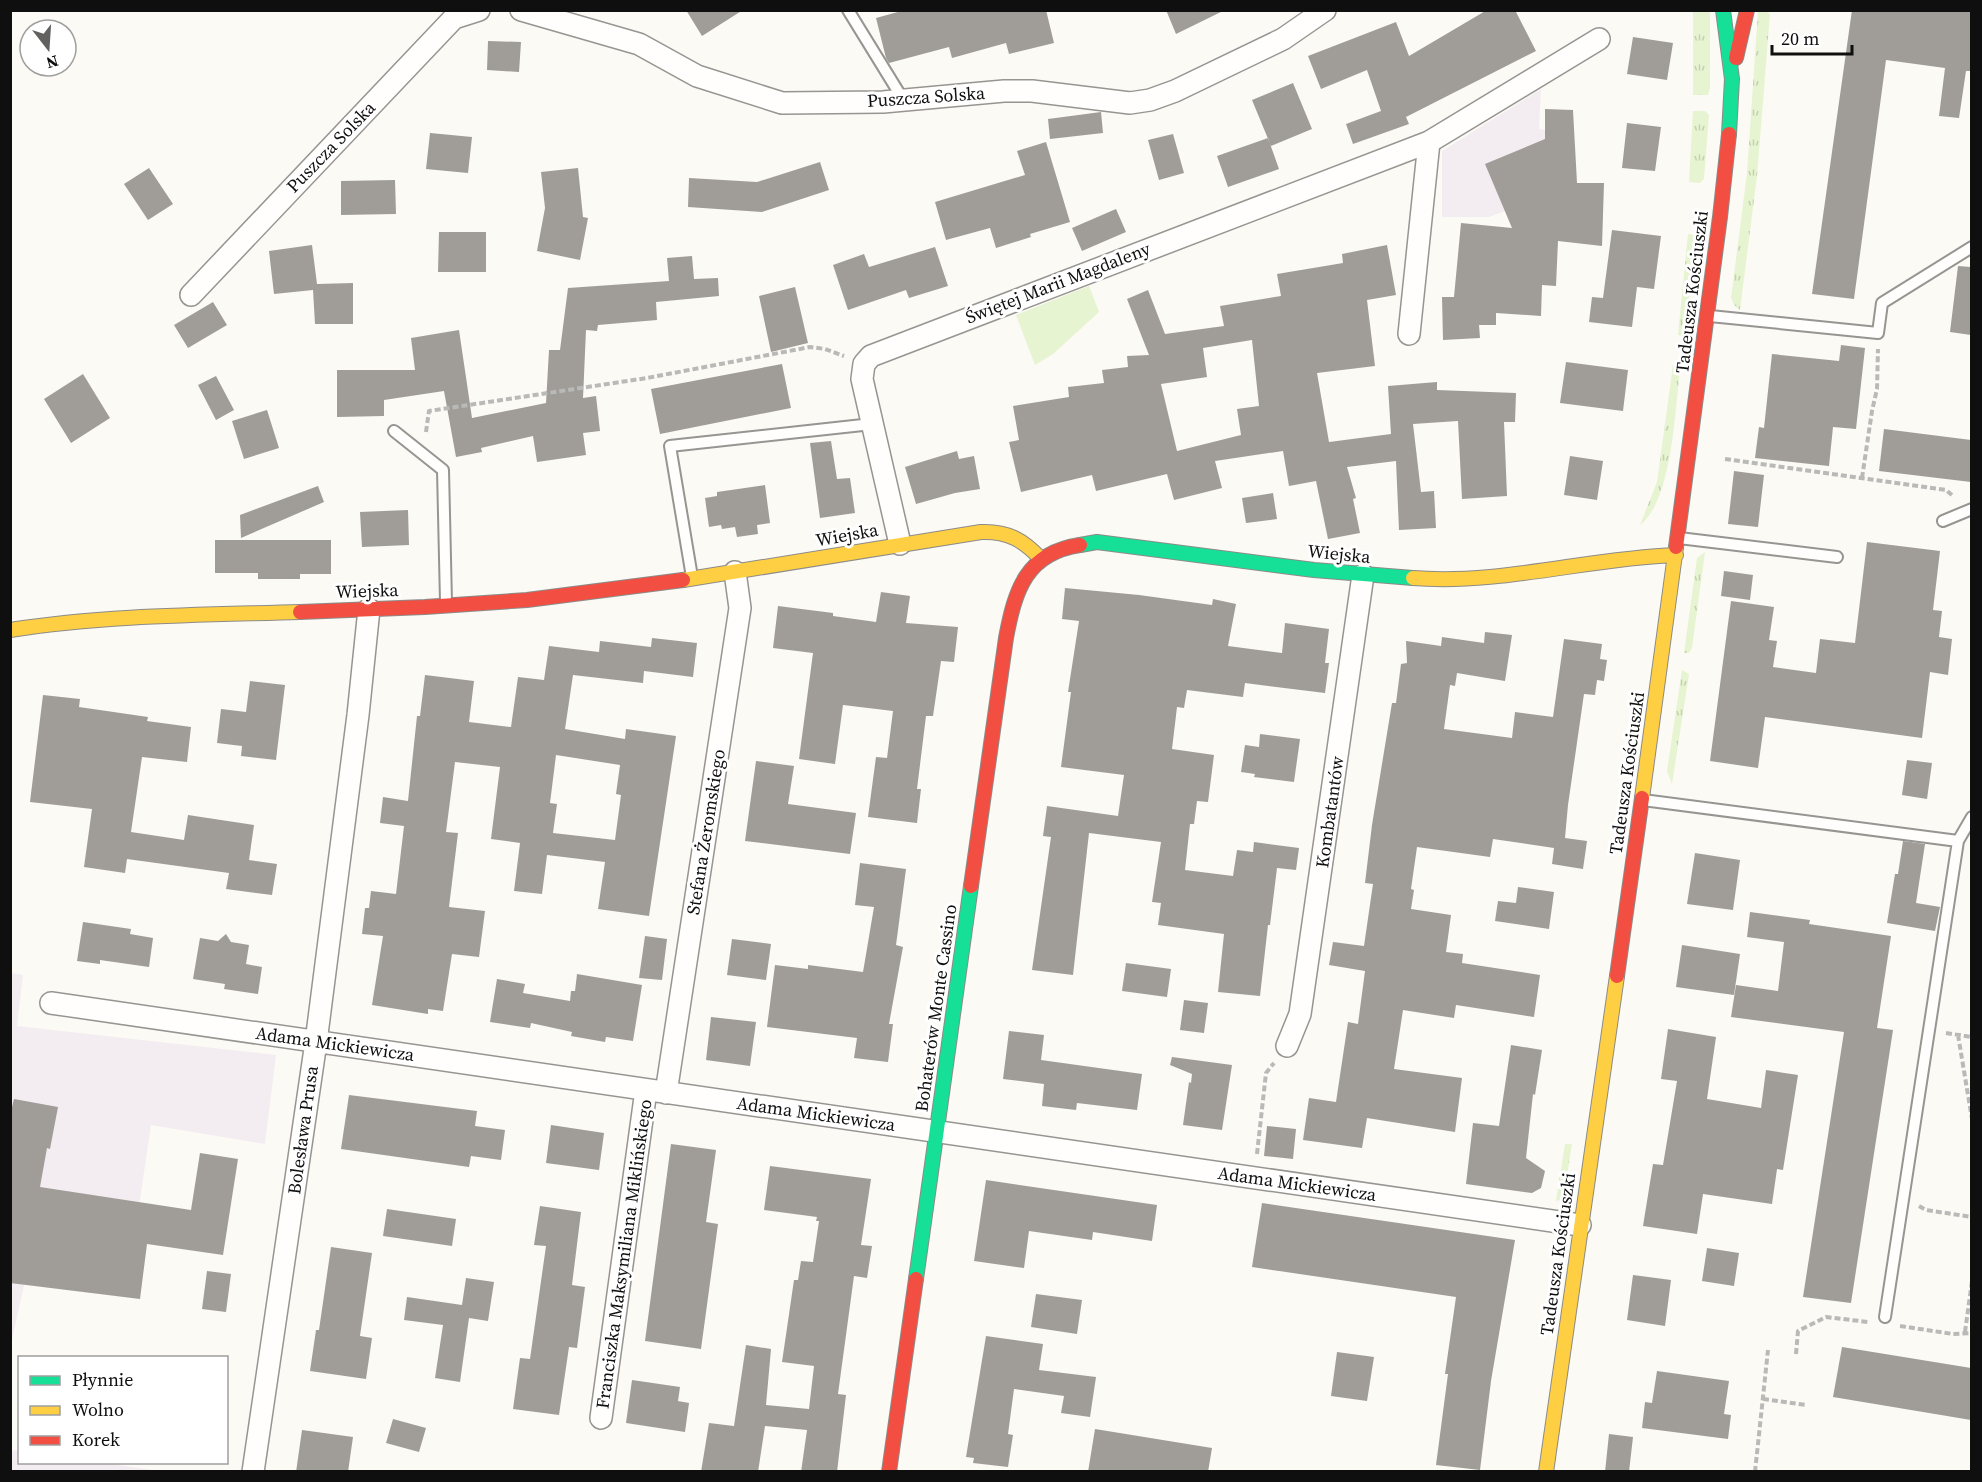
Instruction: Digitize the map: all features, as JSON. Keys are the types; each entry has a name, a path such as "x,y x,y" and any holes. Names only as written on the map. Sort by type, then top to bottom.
{"street":[{"name":"Puszcza Solska","path":"191,295 454,18 479,10"},
{"name":"Puszcza Solska","path":"521,10 639,44 697,76 782,103 904,101 1004,91 1032,91 1130,103 1150,100 1175,91 1283,39 1325,10"},
{"name":"Tadeusza Kościuszki","path":"1546,1472 1642,800 1708,316 1728,144 1731,79 1723,10"},
{"name":"Tadeusza Kościuszki","path":"1731,79 1747,10"},
{"name":"Świętej Marii Magdaleny","path":"864,364 878,352 1429,142 1599,39"},
{"path":"1410,334 1429,142"},
{"path":"864,364 862,379 900,544"},
{"name":"Wiejska","path":"10,630 56,623 119,618 446,606 570,596 692,579 900,544 1000,532 1023,539 1041,559 1069,546 1097,542 1363,575 1424,579 1478,578 1557,570 1651,555 1676,555"},
{"name":"Bohaterów Monte Cassino","path":"889,1472 1011,611 1015,593 1026,573 1041,559"},
{"name":"Stefana Żeromskiego","path":"656,1091 740,609 735,572"},
{"name":"Kombatantów","path":"1287,1046 1300,1014 1363,575"},
{"name":"Bolesława Prusa","path":"253,1472 316,1042 358,715 369,609"},
{"name":"Adama Mickiewicza","path":"51,1003 1580,1225"},
{"name":"Franciszka Maksymiliana Miklińskiego","path":"601,1418 656,1091"}],"lane":[{"path":"848,10 904,101"},
{"path":"1708,316 1878,333 1882,303 1971,247"},
{"path":"692,579 670,446 872,424"},
{"path":"394,431 443,470 446,606"},
{"path":"1943,521 1971,509"},
{"path":"1678,538 1837,557"},
{"path":"1642,800 1958,841"},
{"path":"1885,1317 1958,841 1971,817"}],"path":[{"path":"1862,478 1877,389 1878,333"},
{"path":"422,452 429,411 647,378 810,347 825,349 864,364"},
{"path":"1725,459 1946,490 1971,509"},
{"path":"1929,1031 1971,1037"},
{"path":"1958,1035 1971,1119"},
{"path":"1255,1178 1266,1073 1287,1046"},
{"path":"1903,1196 1926,1210 1971,1217"},
{"path":"1965,1332 1971,1281"},
{"path":"1755,1472 1768,1350"},
{"path":"1762,1399 1806,1405"}],"shaded area":[{"path":"1541,89 1539,129 1552,130 1516,207 1489,217 1442,217 1442,151"},
{"path":"11,973 23,975 17,1026 276,1055 265,1144 151,1125 132,1254 34,1240 11,1344"},
{"path":"11,1450 18,1451 18,1464 111,1464 160,1471 11,1471"}],"green space":[{"path":"1710,11 1710,88 1708,95 1693,95 1693,12"},
{"path":"1758,11 1766,11 1770,14 1757,176 1740,310 1731,298 1747,173"},
{"path":"1693,111 1705,111 1709,115 1704,179 1700,183 1689,182"},
{"path":"1688,234 1695,235 1697,239 1684,336 1678,335"},
{"path":"1089,286 1099,312 1053,354 1035,365 1016,315"},
{"path":"1673,365 1678,366 1680,370 1670,454 1659,496 1651,513 1640,525 1657,482"},
{"path":"1705,552 1692,648 1689,653 1684,653 1697,558"},
{"path":"1682,670 1689,674 1672,784 1667,771"},
{"path":"1565,1144 1572,1144 1564,1194 1560,1200 1556,1201"}],"building":[{"path":"686,10 743,10 702,36"},
{"path":"905,10 1046,10 1054,43 1009,54 1006,43 952,58 949,47 889,63 876,18"},
{"path":"1166,10 1225,10 1176,34"},
{"path":"1487,10 1515,10 1536,51 1406,117 1409,124 1353,144 1346,124 1381,111 1367,70 1321,89 1308,56 1396,22 1409,56"},
{"path":"1852,10 1971,10 1971,71 1966,71 1959,118 1939,116 1945,68 1886,60 1854,299 1812,294"},
{"path":"1633,37 1673,43 1667,80 1627,74"},
{"path":"488,41 521,42 519,72 487,70"},
{"path":"1293,83 1312,129 1271,146 1252,100"},
{"path":"1545,109 1573,110 1577,183 1604,183 1602,246 1558,241 1556,286 1542,285 1541,316 1496,313 1496,325 1479,325 1480,338 1443,340 1442,297 1454,297 1461,223 1512,228 1485,164 1545,139"},
{"path":"1101,112 1103,133 1050,139 1048,119"},
{"path":"1627,123 1661,127 1655,171 1622,168"},
{"path":"430,133 472,137 468,173 426,169"},
{"path":"1173,134 1184,173 1159,180 1148,140"},
{"path":"1268,138 1279,169 1228,187 1217,156"},
{"path":"1046,142 1070,222 1030,234 1031,237 996,248 990,228 946,240 935,202 1025,175 1017,151"},
{"path":"820,162 829,190 762,212 688,207 689,178 757,182"},
{"path":"149,168 173,204 148,220 124,184"},
{"path":"578,168 583,217 588,218 580,260 537,251 545,208 541,172"},
{"path":"395,180 396,214 341,215 341,181"},
{"path":"1116,209 1126,232 1082,251 1072,228"},
{"path":"1612,230 1661,236 1654,289 1637,287 1632,327 1589,322 1592,297 1603,298"},
{"path":"439,232 486,232 486,272 438,272"},
{"path":"312,245 317,284 353,283 353,324 315,324 313,290 274,294 269,251"},
{"path":"1387,245 1396,295 1367,300 1375,366 1317,373 1329,442 1391,434 1388,386 1437,382 1437,390 1516,393 1515,422 1504,422 1507,496 1462,499 1458,421 1413,424 1421,492 1434,491 1436,528 1399,530 1396,461 1347,467 1356,498 1353,499 1360,533 1328,539 1316,481 1289,486 1283,451 1215,461 1222,488 1174,500 1167,474 1096,491 1092,475 1021,492 1009,442 1019,440 1013,406 1069,397 1068,387 1104,383 1102,370 1128,367 1127,356 1149,355 1127,299 1148,290 1165,334 1224,326 1220,306 1281,296 1277,274 1343,263 1342,254","holes":["1252,340 1259,406 1237,409 1241,435 1177,451 1161,384 1207,377 1203,348"]},
{"path":"935,247 948,286 909,298 906,290 848,310 833,265 864,254 869,267"},
{"path":"692,256 694,279 718,278 719,296 656,302 657,320 598,325 597,331 586,330 583,398 596,396 600,431 583,433 586,455 537,462 533,436 481,448 482,452 456,457 444,391 384,400 384,416 337,417 337,370 415,370 411,338 459,330 472,418 546,403 549,350 560,350 568,288 669,281 667,258"},
{"path":"1958,266 1971,267 1971,335 1950,332"},
{"path":"795,287 808,343 771,352 759,296"},
{"path":"213,302 227,325 188,348 174,325"},
{"path":"1841,345 1865,348 1856,429 1833,427 1829,466 1755,458 1759,427 1764,428 1772,354 1839,361"},
{"path":"1566,362 1628,370 1623,411 1560,403"},
{"path":"782,364 791,408 660,434 651,389"},
{"path":"83,374 110,418 71,443 44,399"},
{"path":"216,376 234,410 216,420 198,385"},
{"path":"267,410 279,448 244,459 232,421"},
{"path":"1884,429 1971,440 1971,482 1879,471"},
{"path":"831,441 837,479 850,478 855,513 820,518 810,443"},
{"path":"957,451 959,459 974,456 980,489 955,493 916,504 905,467"},
{"path":"1570,456 1603,461 1597,500 1564,495"},
{"path":"1734,471 1764,475 1758,527 1728,524"},
{"path":"765,485 770,523 757,525 758,534 737,537 735,527 722,529 721,525 709,527 705,498 717,496 717,492"},
{"path":"318,486 324,502 241,538 240,515"},
{"path":"1273,493 1277,519 1246,523 1242,498"},
{"path":"408,510 409,545 362,547 360,512"},
{"path":"215,540 331,540 331,574 300,574 300,579 258,579 258,573 215,573"},
{"path":"1867,542 1940,551 1933,610 1942,611 1939,637 1952,639 1948,675 1930,672 1922,738 1765,717 1758,768 1710,761 1731,601 1774,607 1769,640 1777,641 1773,667 1816,673 1820,639 1855,643"},
{"path":"1724,571 1753,575 1750,600 1721,596"},
{"path":"1065,588 1212,605 1213,599 1236,604 1228,646 1282,653 1285,623 1329,629 1325,663 1329,663 1325,693 1245,683 1243,697 1187,690 1184,708 1177,707 1172,749 1214,755 1208,802 1197,801 1194,824 1190,824 1185,870 1233,876 1237,850 1253,852 1254,842 1299,848 1296,870 1277,868 1260,996 1218,992 1224,934 1158,925 1161,903 1152,902 1161,842 1089,833 1073,975 1032,970 1051,837 1043,836 1047,806 1118,816 1124,775 1061,767 1071,692 1068,692 1079,621 1062,619"},
{"path":"881,592 910,596 906,623 958,627 954,662 941,661 933,716 926,716 917,789 921,789 917,823 868,817 876,757 887,758 893,711 843,705 835,764 799,759 813,653 773,648 778,606 833,613 833,616 876,622"},
{"path":"1485,632 1512,635 1505,681 1457,673 1455,686 1450,685 1444,729 1512,738 1515,712 1553,717 1564,639 1602,644 1600,659 1607,660 1604,681 1597,680 1595,695 1584,694 1568,805 1565,838 1587,841 1583,869 1552,864 1554,848 1493,839 1490,857 1417,847 1411,889 1414,890 1411,909 1451,915 1446,952 1463,954 1462,963 1540,975 1534,1017 1456,1005 1454,1018 1403,1010 1394,1069 1462,1078 1455,1132 1367,1118 1362,1148 1303,1140 1309,1098 1336,1102 1348,1022 1358,1024 1365,971 1329,965 1333,942 1364,946 1373,884 1365,883 1372,825 1392,703 1396,703 1401,664 1407,663 1406,641 1441,646 1442,637 1484,643"},
{"path":"652,638 697,643 693,677 644,671 643,683 573,675 565,729 625,739 626,729 676,736 649,916 598,909 605,862 547,855 542,894 514,891 520,843 491,839 500,767 455,762 446,832 458,833 449,907 485,911 479,957 452,954 443,1011 428,1009 428,1014 372,1005 383,936 362,934 365,908 369,908 371,891 396,894 404,826 380,823 383,797 408,801 417,716 420,716 425,675 474,681 469,722 511,727 518,677 544,680 549,646 599,652 600,641 651,647","holes":["556,755 620,765 616,794 621,795 615,840 553,833 557,804 550,803"]},
{"path":"250,681 285,685 276,760 241,756 242,746 217,743 221,709 246,712"},
{"path":"43,695 80,699 79,707 148,717 147,721 191,727 187,762 142,757 131,832 184,840 188,815 254,825 249,860 277,864 272,895 226,889 229,873 127,859 125,873 84,867 92,809 30,802"},
{"path":"1260,734 1300,739 1294,782 1254,777 1255,774 1241,772 1245,745 1259,747"},
{"path":"1907,760 1932,763 1927,799 1902,795"},
{"path":"756,761 794,766 788,804 856,813 850,854 745,841"},
{"path":"1903,841 1925,844 1916,903 1940,907 1935,931 1887,923"},
{"path":"1695,853 1740,860 1733,910 1687,904"},
{"path":"860,863 906,869 896,945 903,947 889,1024 893,1024 888,1062 854,1058 857,1038 767,1027 775,965 808,969 808,965 863,972 874,907 855,905"},
{"path":"1518,887 1554,892 1549,929 1495,921 1498,901 1516,903"},
{"path":"1750,912 1810,920 1809,924 1891,936 1877,1028 1893,1030 1851,1303 1803,1297 1844,1032 1731,1017 1736,985 1778,991 1784,942 1747,937"},
{"path":"83,922 131,929 130,934 153,938 149,967 100,960 100,964 77,961"},
{"path":"226,934 231,942 249,945 246,964 262,967 258,994 224,989 225,984 193,979 200,938 218,941"},
{"path":"645,936 667,939 662,980 639,978"},
{"path":"732,939 771,944 766,980 727,975"},
{"path":"1682,945 1740,954 1734,995 1676,987"},
{"path":"1126,963 1171,969 1167,997 1122,991"},
{"path":"577,974 642,985 633,1041 606,1037 605,1042 571,1036 572,1032 531,1023 530,1028 490,1022 497,979 525,984 523,993 570,1001 571,991 575,991"},
{"path":"1184,1000 1208,1003 1204,1033 1180,1030"},
{"path":"711,1017 756,1022 750,1066 706,1060"},
{"path":"1668,1029 1716,1037 1707,1099 1761,1108 1766,1070 1798,1075 1783,1170 1777,1169 1772,1204 1703,1194 1697,1234 1643,1226 1653,1164 1663,1165 1677,1081 1661,1079"},
{"path":"1009,1031 1044,1035 1041,1060 1142,1074 1137,1110 1077,1103 1076,1110 1042,1106 1044,1084 1003,1079"},
{"path":"1511,1045 1542,1050 1535,1095 1533,1094 1526,1158 1545,1171 1541,1188 1532,1193 1466,1184 1473,1123 1499,1126"},
{"path":"1172,1057 1232,1065 1222,1130 1183,1125 1192,1074 1170,1065"},
{"path":"349,1095 477,1111 475,1126 505,1130 501,1160 471,1156 469,1167 341,1149"},
{"path":"14,1099 58,1107 40,1187 191,1210 200,1153 238,1159 223,1255 147,1244 140,1299 10,1283 10,1115"},
{"path":"551,1125 604,1133 599,1170 546,1163"},
{"path":"1267,1126 1296,1129 1293,1159 1264,1156"},
{"path":"671,1144 716,1150 706,1222 718,1224 701,1349 645,1341"},
{"path":"770,1166 871,1179 861,1245 872,1246 867,1278 854,1276 838,1394 846,1395 837,1472 801,1472 807,1430 765,1426 758,1472 701,1472 709,1423 734,1426 746,1345 771,1349 766,1405 809,1409 814,1366 782,1362 794,1280 798,1280 801,1261 813,1262 819,1221 816,1221 817,1217 764,1210"},
{"path":"986,1180 1157,1205 1152,1241 1093,1232 1092,1240 1029,1231 1024,1268 974,1261"},
{"path":"1262,1203 1515,1240 1491,1381 1480,1470 1436,1465 1448,1374 1445,1374 1456,1297 1252,1267"},
{"path":"540,1206 581,1212 572,1285 585,1287 577,1348 569,1347 559,1415 513,1409 520,1358 530,1359 546,1246 534,1245"},
{"path":"387,1209 456,1219 452,1246 383,1236"},
{"path":"331,1247 372,1253 360,1336 372,1338 366,1379 310,1371 316,1330 319,1330"},
{"path":"1707,1248 1739,1253 1734,1286 1702,1281"},
{"path":"207,1271 231,1274 226,1312 202,1309"},
{"path":"1633,1275 1671,1280 1665,1326 1627,1320"},
{"path":"466,1278 494,1282 488,1321 469,1318 460,1382 435,1378 443,1325 404,1320 407,1297 462,1305"},
{"path":"1036,1294 1082,1300 1077,1334 1031,1327"},
{"path":"986,1336 1043,1344 1039,1370 1096,1377 1090,1417 1061,1413 1064,1396 1014,1389 1008,1434 1013,1435 1008,1467 973,1463 974,1458 966,1457"},
{"path":"1842,1347 1971,1368 1971,1420 1833,1397"},
{"path":"1337,1352 1374,1357 1367,1401 1331,1396"},
{"path":"1657,1371 1729,1381 1724,1414 1731,1415 1728,1439 1642,1428 1645,1402 1652,1403"},
{"path":"632,1380 680,1387 678,1401 689,1403 685,1432 626,1423"},
{"path":"393,1419 426,1428 419,1452 386,1443"},
{"path":"1095,1429 1212,1448 1208,1472 1088,1472"},
{"path":"302,1430 353,1437 348,1472 296,1472"},
{"path":"1609,1434 1633,1437 1629,1472 1605,1472"}],"traffic: fast":[{"path":"1723,10 1732,79 1729,134"},
{"path":"1080,545 1097,542 1314,570 1413,578"},
{"path":"916,1279 971,886"}],"traffic: slow":[{"path":"683,580 981,532 999,533 1014,538 1041,559"},
{"path":"1642,798 1676,547"},
{"path":"1413,578 1479,578 1643,557 1676,555"},
{"path":"10,630 82,621 300,612"},
{"path":"1546,1472 1617,976"}],"traffic: jam":[{"path":"1736,58 1747,10"},
{"path":"1676,547 1729,134"},
{"path":"971,886 1006,638 1014,604 1026,576 1035,565 1062,549 1080,545"},
{"path":"300,612 527,600 683,580"},
{"path":"1617,976 1642,798"},
{"path":"889,1472 916,1279"}]}
